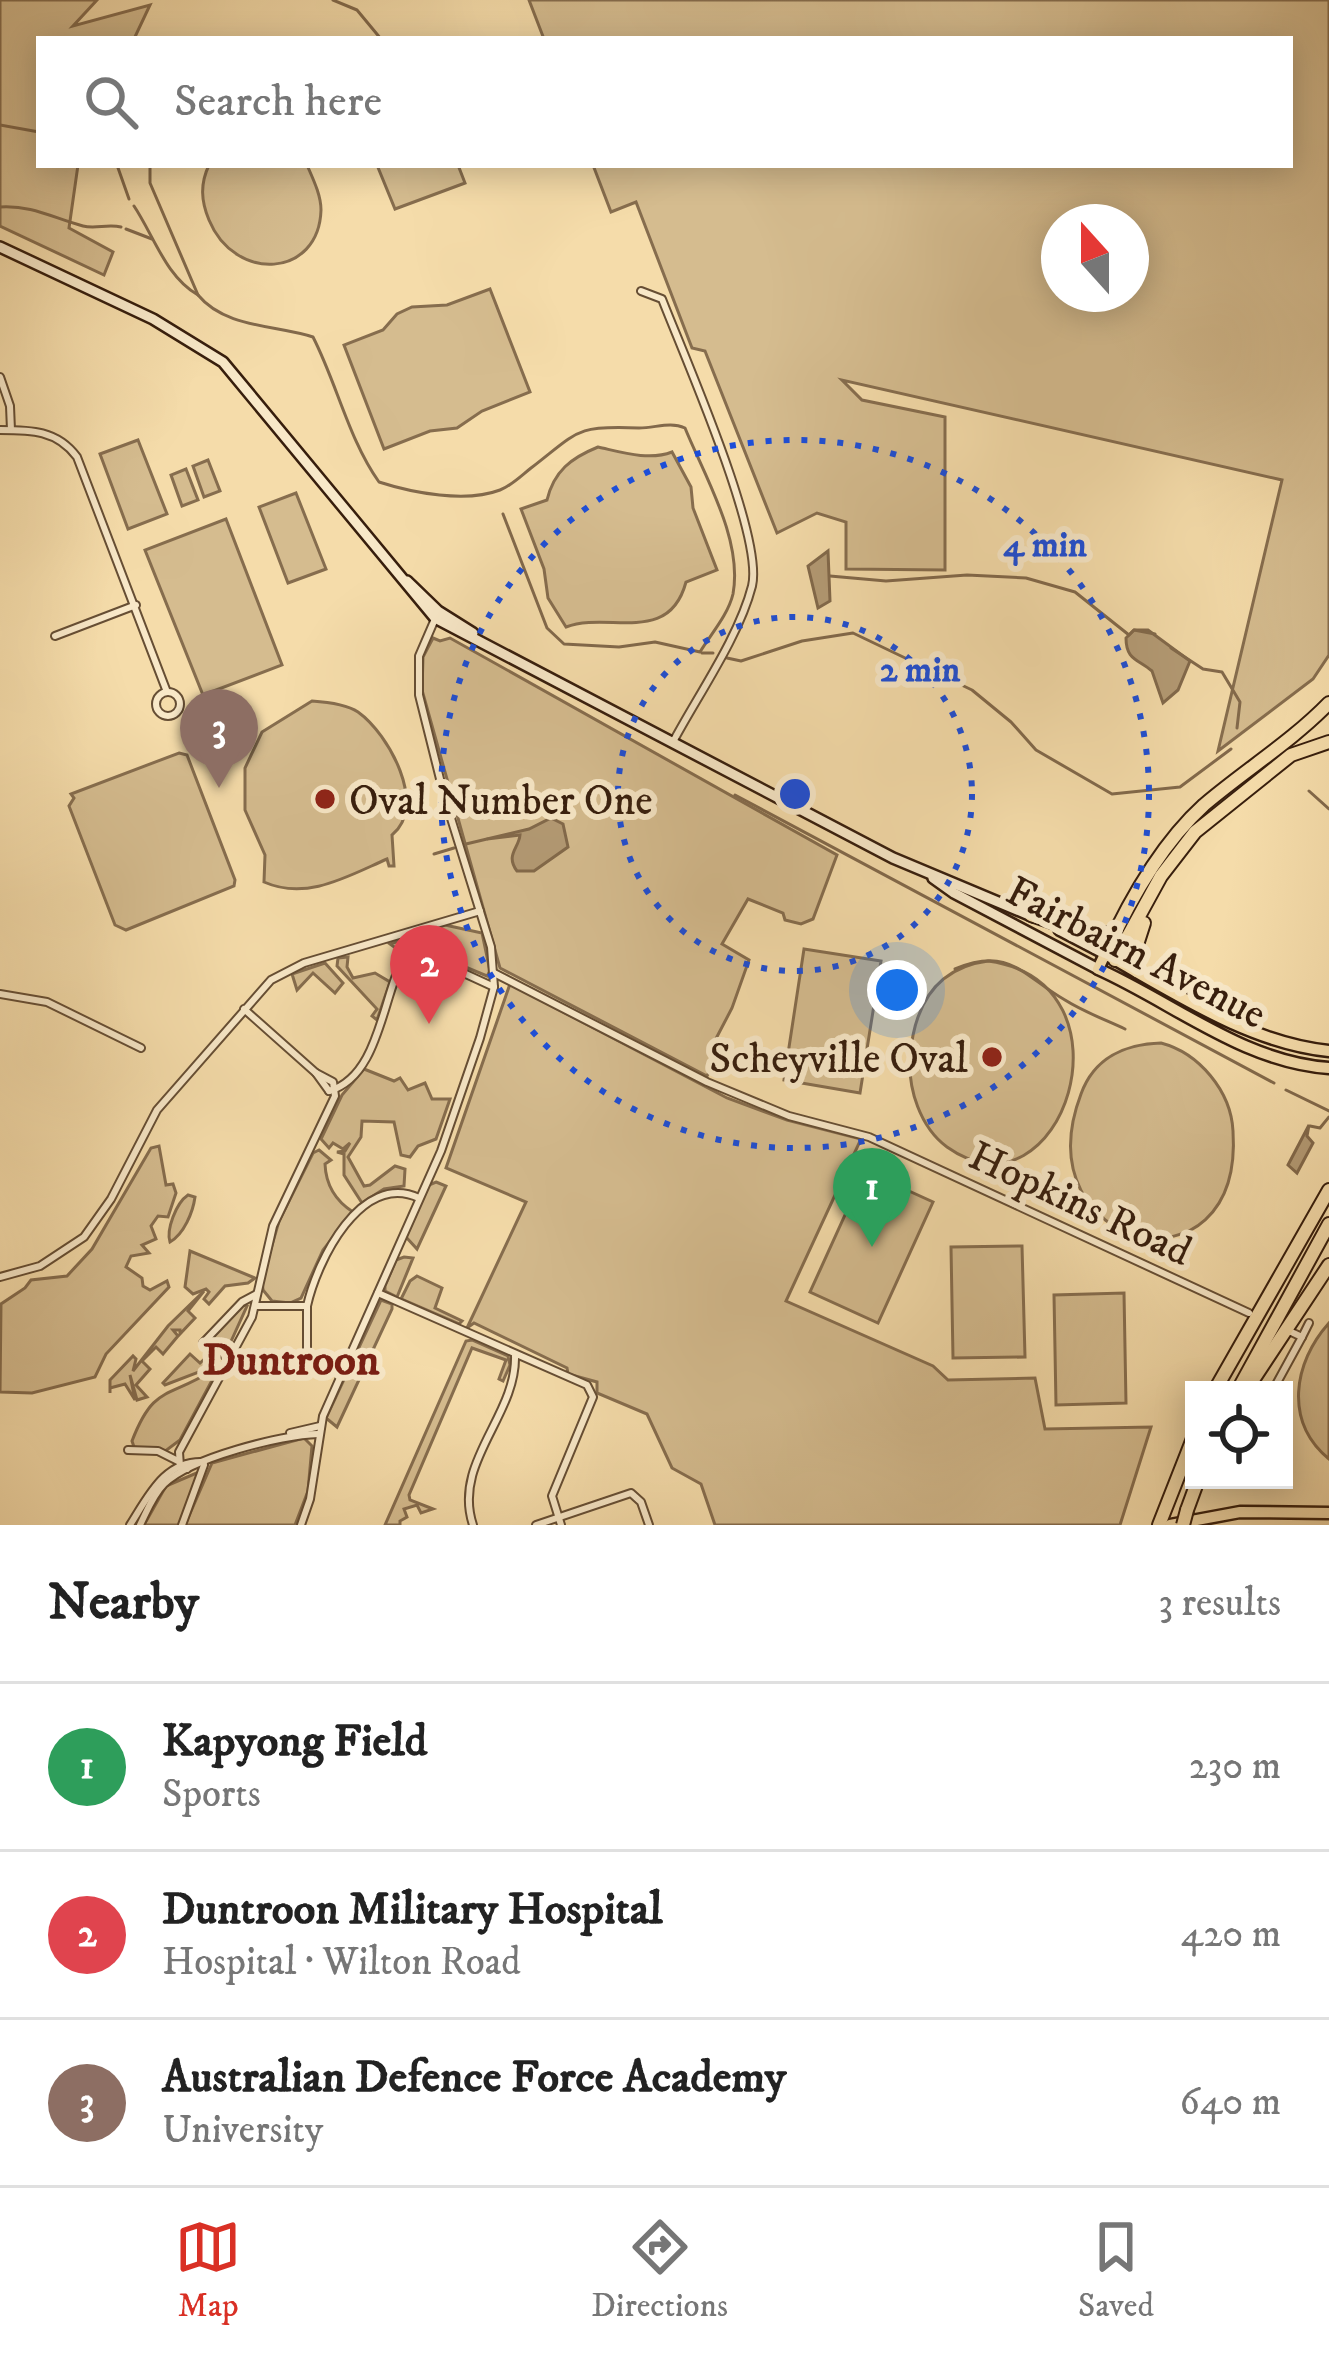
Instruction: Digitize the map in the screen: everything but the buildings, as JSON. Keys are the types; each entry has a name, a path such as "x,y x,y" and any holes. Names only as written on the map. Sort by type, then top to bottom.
{"highway":[{"path":"1110,957 1115,933 1151,868 1190,820 1329,703"},
{"path":"1110,957 1181,847 1216,813 1291,755 1329,742"},
{"path":"1137,971 1137,937 1181,847"},
{"path":"1031,915 1084,933 1115,933"},
{"path":"1220,1381 1329,1190"},
{"path":"1247,1381 1329,1224"},
{"path":"1248,1381 1329,1265"},
{"path":"1166,1522 1185,1464"},
{"path":"1183,1525 1195,1489"}],"main road":[{"name":"Fairbairn Avenue","path":"0,247 153,320 223,362 422,606 924,872 1031,915 1251,1031 1329,1051"},
{"name":"Fairbairn Avenue","path":"383,557 452,629 487,644"},
{"name":"Fairbairn Avenue","path":"924,872 954,893 1254,1050 1301,1065 1329,1068"},
{"path":"1103,971 1110,957"},
{"path":"1166,1522 1216,1514 1329,1513"},
{"path":"1166,1522 1203,1525"}],"street":[{"path":"641,291 662,299 746,522 754,565 739,619 673,742"},
{"path":"0,377 10,406 11,430"},
{"path":"0,430 52,435 77,457 167,692"},
{"path":"55,636 136,605"},
{"path":"422,606 426,639"},
{"path":"301,1525 310,1499 319,1430 464,1086 494,988 480,911 419,694 417,674 437,615"},
{"path":"426,639 439,630 452,629"},
{"path":"0,1277 40,1266 84,1237 111,1199 157,1110 267,983 294,967 480,911"},
{"path":"333,1090 367,1057 407,953 420,953 494,988"},
{"name":"Hopkins Road","path":"494,974 707,1082 776,1111 869,1137 1249,1312"},
{"path":"0,994 56,1006 141,1048"},
{"path":"140,1525 162,1486 184,1465 188,1437 256,1306 273,1226 331,1107 332,1081 316,1073 243,1009"},
{"path":"308,1350 307,1306 330,1245 361,1211 390,1192 404,1191 419,1198"},
{"path":"378,1293 587,1385 593,1397 553,1492 560,1521"},
{"path":"203,1343 242,1302 257,1294"},
{"path":"256,1306 307,1306"},
{"path":"1278,1381 1309,1323"},
{"path":"1289,1331 1302,1337"},
{"path":"473,1525 468,1487 510,1385 515,1355"},
{"path":"166,1465 204,1462 319,1430"},
{"path":"128,1450 158,1451 184,1465"},
{"path":"182,1525 204,1462"},
{"path":"130,1525 162,1476 184,1465"},
{"path":"536,1525 560,1521 622,1494 637,1496 649,1525"}],"shaded area":[{"path":"0,0 97,0 73,26 150,5 135,36 36,36 36,168 78,168 69,228 113,252 104,275 0,226"},
{"path":"529,0 1329,0 1329,655 1313,679 1218,751 1282,480 842,380 862,400 945,417 945,570 846,569 846,522 817,513 777,533 705,351 692,348 636,202 611,212 594,168 1293,168 1293,36 543,36"},
{"path":"208,168 308,168 321,210 317,233 292,260 274,264 237,255 209,220 203,186"},
{"path":"378,168 459,168 465,183 395,209"},
{"path":"490,289 530,392 482,411 457,428 430,431 384,449 344,345 383,330 397,314 412,307 447,305"},
{"path":"138,440 167,514 128,529 100,454"},
{"path":"598,447 645,456 672,452 691,487 693,508 717,570 686,582 678,602 652,620 566,627 548,598 544,569 521,509 547,500 565,467"},
{"path":"208,460 220,491 204,497 193,466"},
{"path":"186,469 198,500 182,506 171,475"},
{"path":"296,493 326,569 288,583 259,507"},
{"path":"226,519 282,665 203,695 145,550"},
{"path":"828,551 830,601 818,608 808,566"},
{"path":"1134,630 1148,630 1190,661 1178,690 1163,703 1152,671 1128,651 1126,638"},
{"path":"433,638 450,638 837,855 813,919 801,924 785,920 783,913 748,899 722,944 749,960 710,1050 718,1055 707,1076 500,968 422,690 423,657"},
{"name":"Oval Number One","path":"312,701 348,707 370,722 400,771 406,807 392,835 394,866 387,859 312,888 280,887 264,882 265,855 245,810 245,768 262,732"},
{"path":"179,753 187,755 234,886 126,930 115,925 69,806 74,798 71,794"},
{"path":"551,818 563,824 568,847 534,871 517,871 514,865 512,856 520,835 487,839 529,829"},
{"path":"445,925 482,933 487,976 420,948 401,952 390,944"},
{"path":"804,949 881,961 860,1093 784,1080"},
{"path":"348,957 353,978 375,973 390,982 377,1020 372,1016 377,1009 337,966 338,958"},
{"name":"Scheyville Oval","path":"988,961 1035,978 1063,1010 1073,1051 1068,1093 1051,1130 1024,1155 988,1163 938,1139 918,1106 910,1069 916,1022 930,993 954,972"},
{"path":"325,963 343,983 335,993 313,973 297,990 292,974"},
{"path":"510,984 727,1098 861,1139 786,1301 933,1366 948,1380 1035,1378 1045,1429 1151,1427 1120,1525 715,1525 701,1484 672,1468 647,1414 597,1393 597,1382 568,1374 567,1368 474,1323 467,1328 526,1202 446,1168"},
{"path":"1161,1043 1200,1065 1226,1102 1233,1131 1227,1185 1205,1220 1174,1236 1139,1236 1106,1220 1081,1190 1071,1148 1081,1094 1094,1071 1123,1050"},
{"path":"364,1069 394,1081 400,1078 408,1090 425,1083 432,1099 450,1099 436,1139 418,1146 410,1157 401,1155 394,1122 362,1121 361,1137 348,1157 364,1186 395,1166 405,1169 404,1186 384,1189 362,1203 344,1175 344,1154 337,1152 345,1151 350,1143 343,1149 333,1143 329,1148 321,1139 342,1095"},
{"path":"1309,1125 1307,1136 1313,1143 1297,1173 1288,1165"},
{"path":"159,1146 166,1185 173,1184 176,1193 168,1217 158,1216 151,1226 156,1239 142,1245 149,1253 131,1256 126,1267 150,1290 167,1281 169,1287 106,1354 95,1377 32,1393 0,1392 1,1304 31,1280 67,1276 92,1249 151,1148"},
{"path":"319,1150 331,1160 325,1164 331,1188 353,1212 323,1250 301,1298 290,1303 272,1301 262,1280 279,1221 313,1153"},
{"path":"865,1171 933,1202 878,1323 810,1292"},
{"path":"429,1185 446,1186 417,1249 406,1237"},
{"path":"188,1195 195,1197 190,1216 170,1242 173,1217"},
{"path":"1022,1246 1025,1357 953,1358 951,1247"},
{"path":"190,1251 255,1278 225,1286 209,1304 204,1299 206,1289 193,1294 185,1287"},
{"path":"413,1258 397,1297 385,1291 385,1286 396,1260"},
{"path":"417,1276 442,1288 435,1308 462,1321 459,1324 401,1299"},
{"path":"204,1291 188,1311 195,1318 180,1334 173,1330 178,1336 163,1354 156,1347 142,1361 150,1369 136,1385 147,1397 137,1400 130,1375 135,1400 125,1384 110,1388 110,1380 133,1356 133,1371 168,1326"},
{"path":"1124,1293 1126,1403 1056,1405 1054,1295"},
{"path":"381,1300 392,1304 392,1309 337,1427 326,1418"},
{"path":"247,1306 223,1359 205,1345"},
{"path":"1329,1323 1329,1459 1305,1428 1299,1392 1307,1356"},
{"path":"466,1341 508,1356 510,1365 503,1381 499,1379 506,1360 472,1348 409,1495 410,1500 433,1509 421,1513 417,1505 404,1509 407,1517 400,1525 385,1525"},
{"path":"190,1354 200,1363 209,1355 215,1360 165,1385 163,1383"},
{"path":"217,1371 180,1440 164,1452 134,1447 140,1423 155,1401"},
{"path":"304,1438 312,1446 308,1491 295,1525 185,1525 212,1463"},
{"path":"199,1472 180,1525 144,1525 166,1486"}],"waterway":[{"path":"333,0 357,10 379,36"},
{"path":"0,125 36,131"},
{"path":"118,168 129,199"},
{"path":"150,168 150,183 198,295 236,320 313,337 359,448 379,482 440,495 486,494 508,486 579,433 602,428 685,428 733,552 731,602 700,652 655,642 619,647 564,644 547,628 503,514"},
{"path":"134,206 169,267 198,295"},
{"path":"0,207 32,210 88,227 121,227"},
{"path":"126,229 152,239"},
{"path":"830,576 886,581 967,575 1026,578 1075,592 1129,635 1134,630 1155,634"},
{"path":"727,658 741,661 802,641 853,633 972,690 1036,750 1112,794 1180,787 1231,749"},
{"path":"1171,648 1203,669 1222,672 1240,702 1237,728"},
{"path":"702,653 713,653"},
{"path":"1309,791 1329,809"},
{"path":"735,795 1274,1083"},
{"path":"466,844 487,839"},
{"path":"434,854 454,848"},
{"path":"955,969 1003,962 1125,1029"},
{"path":"1286,1090 1329,1111"},
{"path":"1310,1126 1320,1128 1329,1117"}],"place":[{"name":"Australian Defence Force Academy","path":"219,788"},
{"name":"Oval Number One","path":"325,799"},
{"name":"Duntroon Military Hospital","path":"429,1024"},
{"name":"Scheyville Oval","path":"992,1057"},
{"name":"Kapyong Field","path":"872,1247"}],"district":[{"name":"Duntroon","path":"291,1358"}]}
